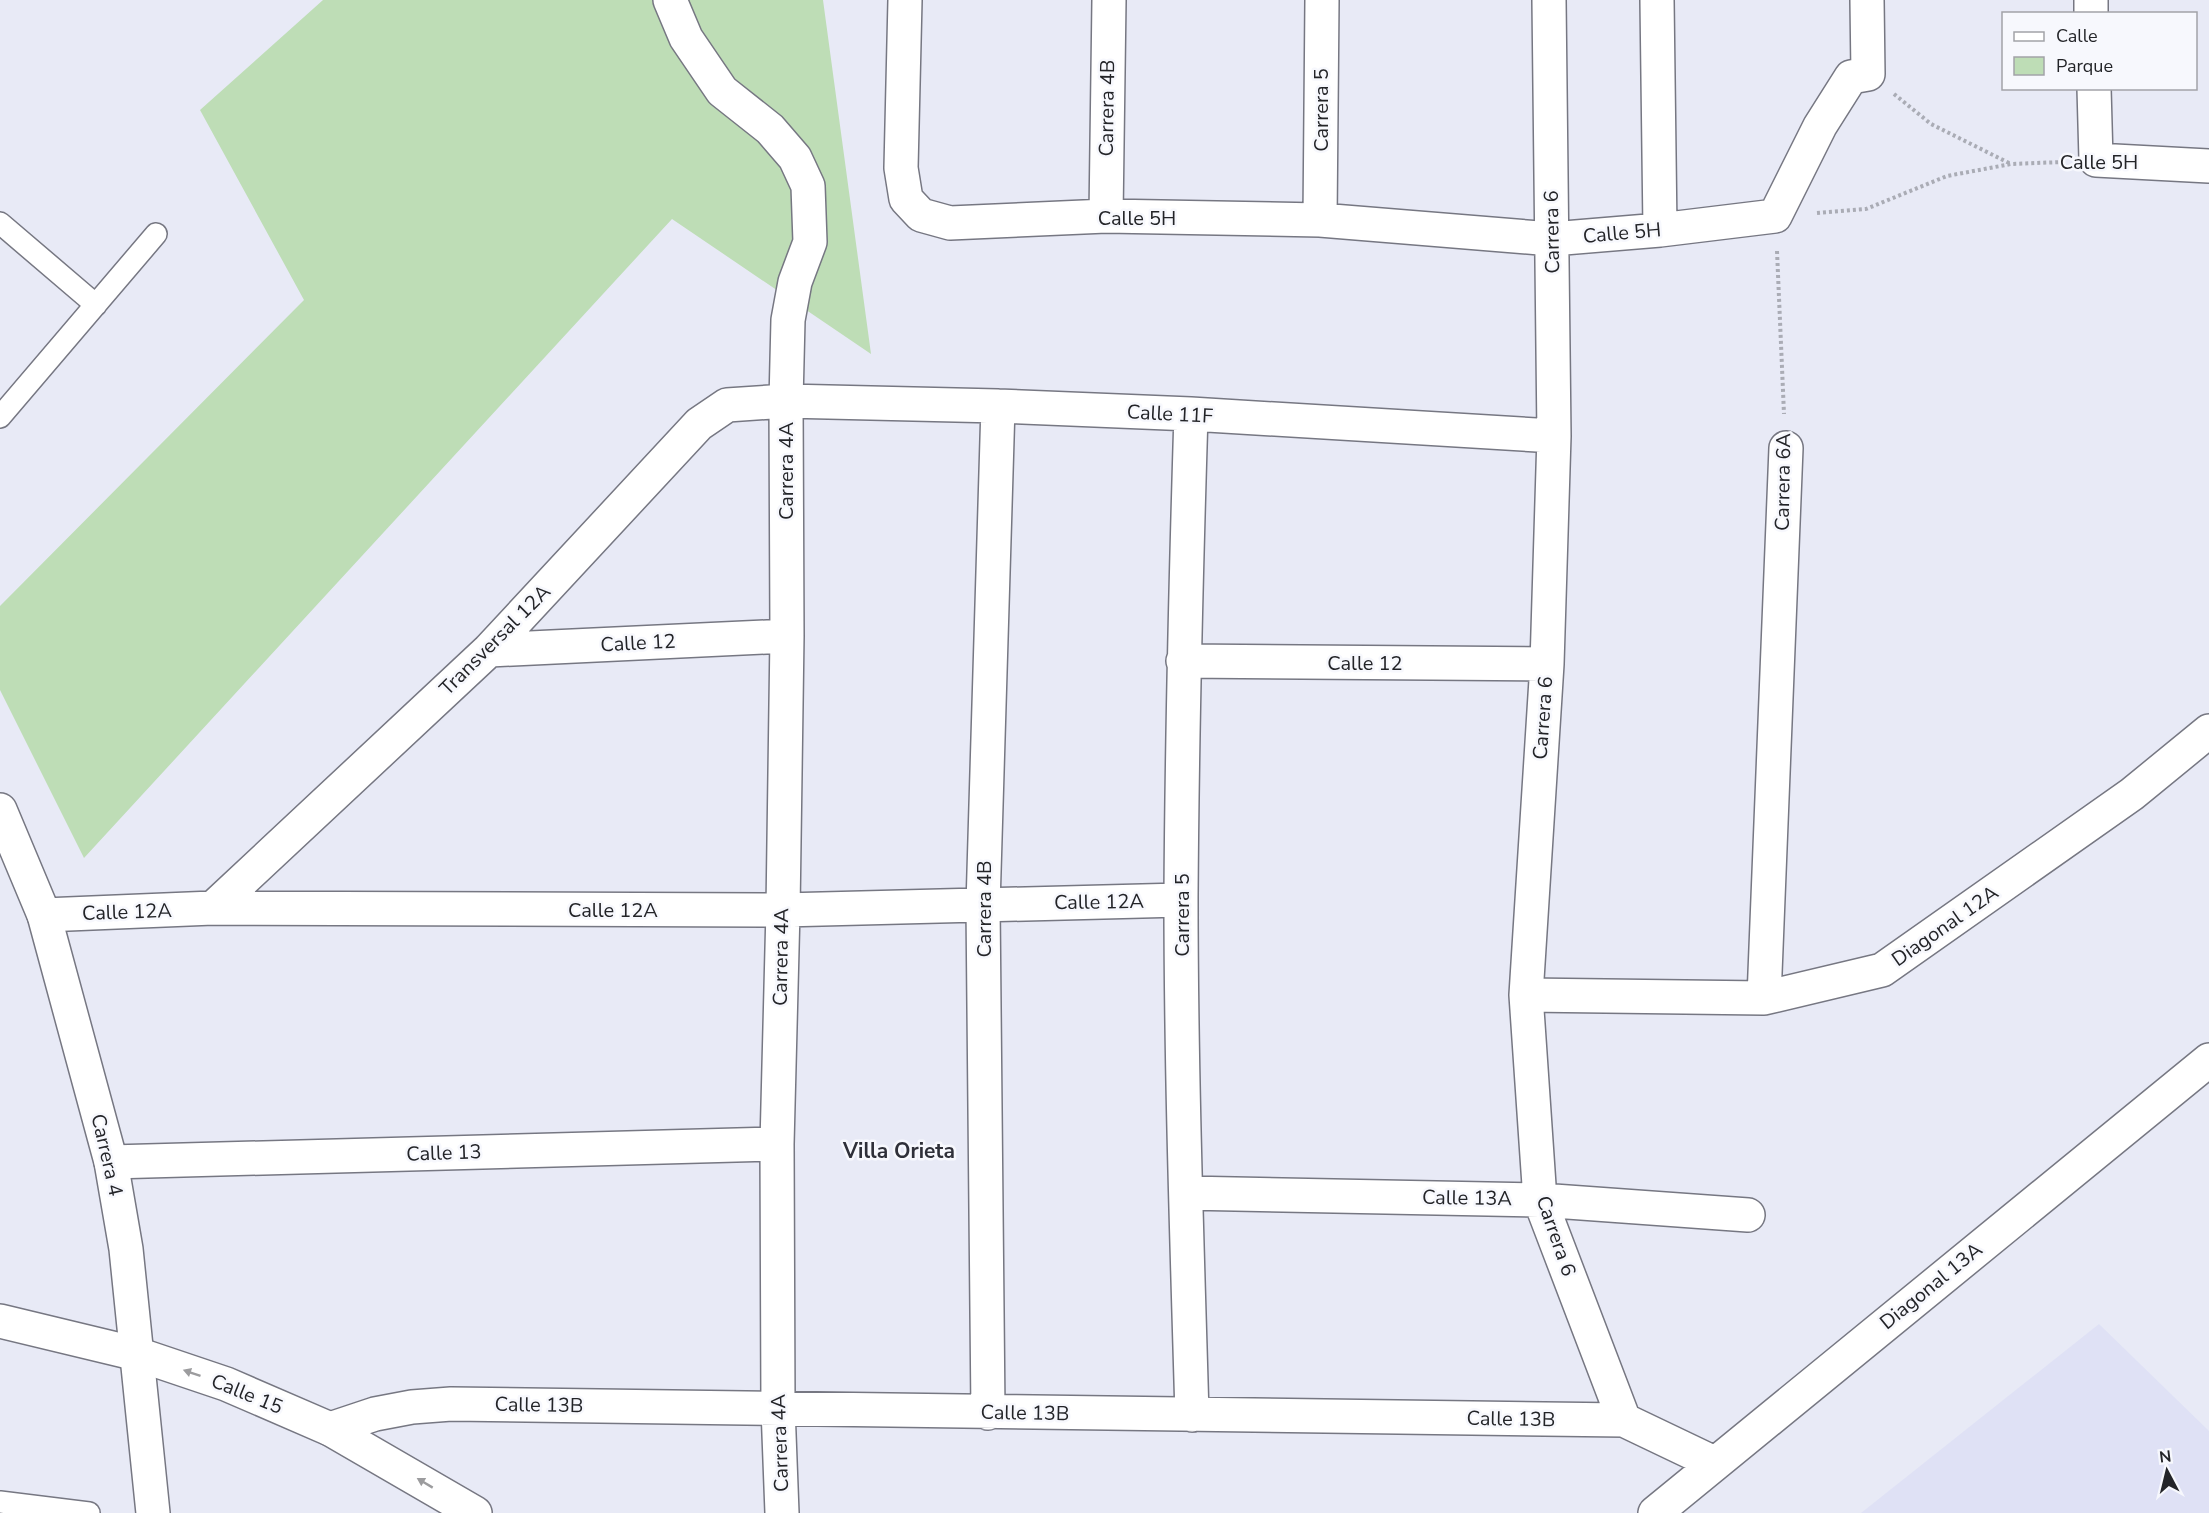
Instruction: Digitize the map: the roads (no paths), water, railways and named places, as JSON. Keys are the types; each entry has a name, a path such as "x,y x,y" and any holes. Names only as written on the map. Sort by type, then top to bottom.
{"street":[{"name":"Carrera 4A","path":"670,0 686,38 722,91 770,129 795,158 808,186 810,242 795,282 788,320 786,401 787,636 777,1144 778,1408 782,1513"},
{"name":"Calle 5H","path":"905,0 901,168 906,199 921,214 950,223 1106,216 1320,220 1552,239 1660,230 1775,216 1820,126 1851,77 1868,74 1867,0"},
{"name":"Carrera 4B","path":"1106,216 1109,0"},
{"name":"Carrera 5","path":"1320,220 1322,0"},
{"name":"Carrera 6","path":"1550,0 1554,436 1547,664 1526,995 1540,1200 1624,1420"},
{"path":"1658,0 1660,230"},
{"name":"Calle 5H","path":"2094,90 2096,160 2209,166"},
{"name":"Calle 11F","path":"786,401 998,406 1191,414 1554,436"},
{"name":"Transversal 12A","path":"213,908 489,650 699,424 727,405 786,401"},
{"name":"Carrera 4B","path":"988,1413 983,905 998,406"},
{"name":"Carrera 5","path":"1191,414 1183,661 1181,900 1192,1415"},
{"name":"Carrera 6A","path":"1764,998 1786,448"},
{"name":"Calle 12","path":"489,650 787,636"},
{"name":"Calle 12","path":"1183,661 1547,664"},
{"name":"Diagonal 12A","path":"1526,995 1764,998 1882,970 2132,794 2209,731"},
{"name":"Carrera 4","path":"0,810 44,915 111,1162 126,1249 153,1513"},
{"name":"Calle 12A","path":"44,915 213,908 783,910 1181,900"},
{"name":"Diagonal 13A","path":"1655,1513 2209,1060"},
{"name":"Calle 13","path":"111,1162 777,1144"},
{"name":"Calle 13A","path":"1186,1193 1540,1200 1748,1215"},
{"name":"Calle 15","path":"0,1321 137,1354 226,1384 330,1429 475,1513"},
{"name":"Calle 13B","path":"330,1429 375,1414 412,1407 451,1404 1624,1420 1714,1463"}],"lane":[{"path":"0,223 96,305"},
{"path":"0,417 156,234"},
{"path":"0,1502 88,1513"}],"district":[{"name":"Villa Orieta","path":"899,1151"}]}
